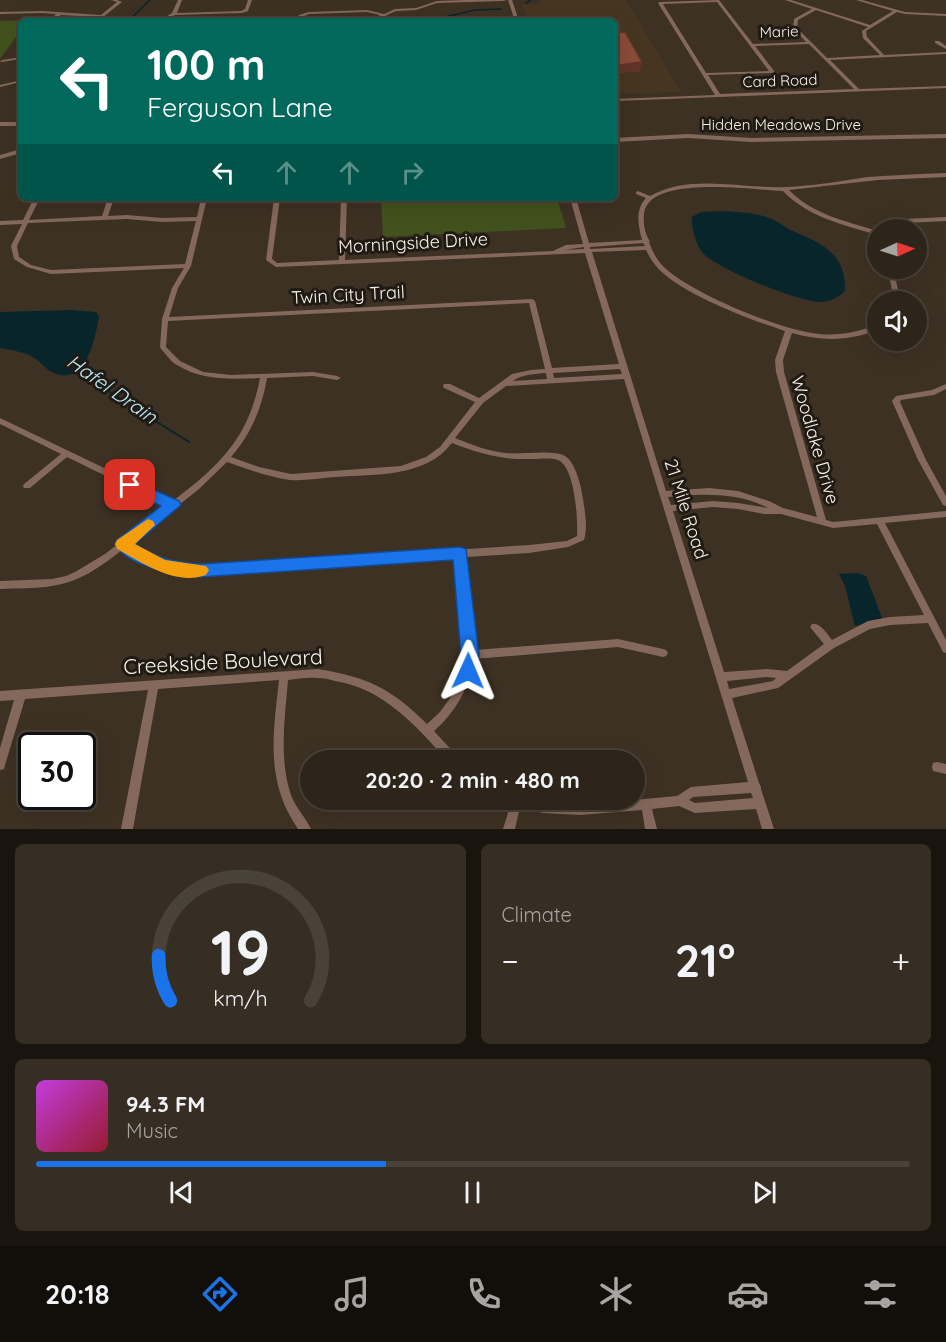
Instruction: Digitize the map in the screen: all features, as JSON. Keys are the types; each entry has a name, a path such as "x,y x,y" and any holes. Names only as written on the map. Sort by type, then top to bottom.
{"street":[{"path":"0,13 100,16 120,3 113,0"},
{"path":"174,14 180,0"},
{"path":"167,18 174,14 240,12 247,10 250,0"},
{"path":"377,18 395,10 420,8 437,2 504,0"},
{"path":"510,0 516,18"},
{"path":"705,74 772,72 718,0 660,3 718,95"},
{"path":"787,0 869,26"},
{"path":"858,0 919,15 946,15"},
{"path":"871,4 878,0"},
{"path":"815,9 794,22 797,31 857,90"},
{"path":"299,18 303,14 367,11 384,15"},
{"path":"882,55 864,35 864,31 896,11"},
{"path":"54,18 60,13"},
{"path":"208,18 209,14"},
{"path":"937,42 946,48"},
{"name":"Marie","path":"751,45 808,43"},
{"path":"826,59 946,53"},
{"path":"2,61 18,58"},
{"path":"0,86 18,82"},
{"name":"Card Road","path":"618,100 946,87"},
{"path":"0,124 18,124"},
{"name":"Hidden Meadows Drive","path":"618,140 688,136 751,140 946,136"},
{"path":"0,157 18,152"},
{"path":"867,329 847,335 817,336 789,330 693,290 675,280 658,265 648,245 641,216 642,207 650,198 679,188 785,189 871,178 946,175"},
{"path":"785,189 799,204 810,210 867,229"},
{"path":"638,193 650,198"},
{"path":"36,201 14,246 14,253 22,262 40,271 62,273 188,266"},
{"path":"104,218 110,201"},
{"path":"203,201 188,266 172,294 165,319 163,347 178,363 202,374 231,376 313,374 337,378"},
{"name":"Morningside Drive","path":"277,201 269,260 272,264 556,251 567,254 587,249 648,245"},
{"path":"342,261 344,201"},
{"name":"21 Mile Road","path":"574,201 626,376 768,829"},
{"path":"0,223 104,218 199,219"},
{"path":"927,220 946,219"},
{"name":"Twin City Trail","path":"165,319 532,301 549,371"},
{"name":"Woodlake Drive","path":"789,330 779,360 780,372 823,523"},
{"path":"227,459 258,470 291,477 402,469 429,459 452,440 480,401 515,376 549,371 624,366"},
{"path":"582,369 584,378"},
{"path":"549,371 551,380"},
{"path":"0,585 51,583 68,579 94,566 173,505 227,459 253,418 264,375"},
{"path":"506,384 626,376"},
{"path":"447,386 480,401"},
{"path":"946,386 934,392 899,398 896,401 922,460 946,503"},
{"path":"0,421 173,505"},
{"path":"123,544 161,566 192,571 460,554 568,544 581,538 583,524 570,467 566,461 556,455 522,458 492,454 452,440"},
{"path":"27,486 66,454"},
{"path":"664,494 706,490 738,494 765,501 782,511 832,525 946,514"},
{"path":"738,494 738,506"},
{"path":"668,508 713,504 764,511 782,511"},
{"path":"879,520 946,649"},
{"path":"426,731 444,715 465,684 470,655 460,554"},
{"path":"727,694 774,685 831,645 868,625 890,621 930,619"},
{"path":"815,627 831,645"},
{"path":"470,655 618,644 663,653"},
{"name":"Creekside Boulevard","path":"0,696 318,673 344,676 368,684 396,700 444,750"},
{"path":"722,677 767,673 787,675"},
{"path":"284,675 278,771 290,808 305,829"},
{"path":"128,829 154,685"},
{"path":"0,765 21,694"},
{"path":"679,801 691,792 756,787"},
{"path":"651,829 646,804 679,801 695,808 760,803"},
{"path":"509,829 514,810"}],"shaded area":[{"path":"544,0 626,0 681,92 618,94 618,18 527,18 522,5 534,5"}],"green space":[{"path":"18,20 18,34 0,59 0,21"},
{"path":"381,201 558,201 566,228 383,237"}],"water":[{"path":"701,212 749,213 770,218 824,247 838,260 842,268 845,291 828,301 811,301 758,283 710,259 698,245 693,231 692,217"},
{"path":"72,310 96,312 99,317 92,347 82,367 74,373 65,375 54,373 32,357 0,348 0,312"},
{"path":"858,573 866,576 883,620 855,626 845,586 839,574"}],"building":[{"path":"625,32 642,62 618,64 618,33"}],"waterway":[{"path":"131,18 150,0"},
{"path":"526,3 531,0"},
{"path":"441,18 475,10 501,9"},
{"name":"Hafel Drain","path":"76,368 120,399 189,442"}],"slow traffic":[{"path":"148,525 123,544 161,566 178,570 201,570"}],"route":[{"path":"130,485 173,505 123,544 142,557 170,568 201,570 460,554 470,655 468,671"}]}
